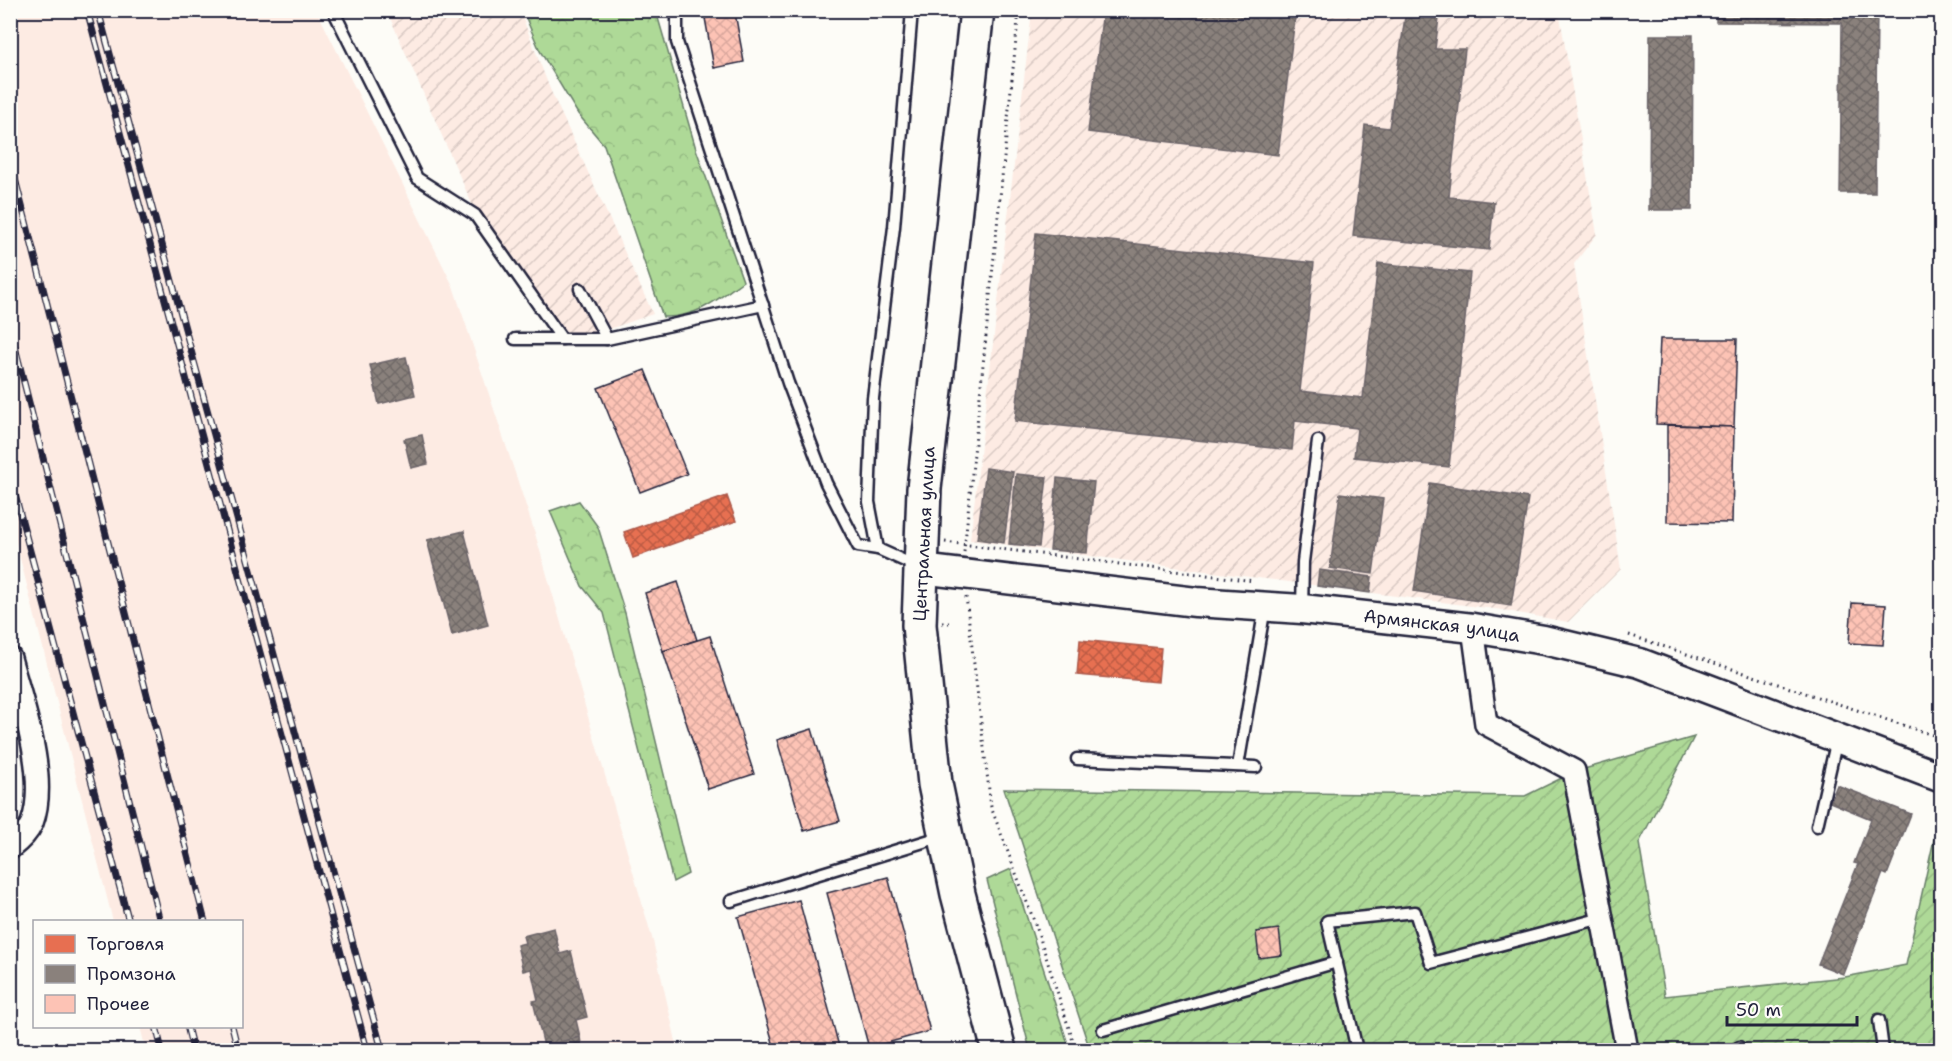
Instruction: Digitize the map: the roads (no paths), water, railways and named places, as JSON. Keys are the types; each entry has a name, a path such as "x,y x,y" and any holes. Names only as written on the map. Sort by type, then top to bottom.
{"main road":[{"name":"Центральная улица","path":"977,10 924,489 919,625 924,698 935,784 958,894 996,1048"}],"street":[{"name":"Армянская улица","path":"921,568 1196,602 1302,609 1473,628 1544,640 1640,663 1941,778"},
{"path":"1473,628 1486,724 1574,771 1627,1050"},
{"path":"10,658 36,768 36,802 32,825 10,848"}],"lane":[{"path":"333,10 417,178 475,215 562,339"},
{"path":"677,10 677,42 788,383 826,483 858,546 878,549 921,568"},
{"path":"878,549 869,502 873,398 894,227 912,10"},
{"path":"580,289 607,339"},
{"path":"515,339 607,339 763,304"},
{"path":"1302,609 1303,562 1318,441"},
{"path":"1238,766 1265,607"},
{"path":"1817,826 1837,738"},
{"path":"1077,759 1256,767"},
{"path":"731,901 946,835"},
{"path":"1357,1050 1327,921 1414,912 1431,963 1602,918"},
{"path":"1103,1030 1337,962"},
{"path":"1879,1020 1883,1050"}],"railway":[{"path":"87,10 367,1050"},
{"path":"98,10 382,1050"},
{"path":"10,159 204,920"},
{"path":"10,327 159,920"},
{"path":"10,476 128,920"},
{"path":"156,1028 162,1050"},
{"path":"188,1028 193,1050"},
{"path":"232,1028 238,1050"}]}
